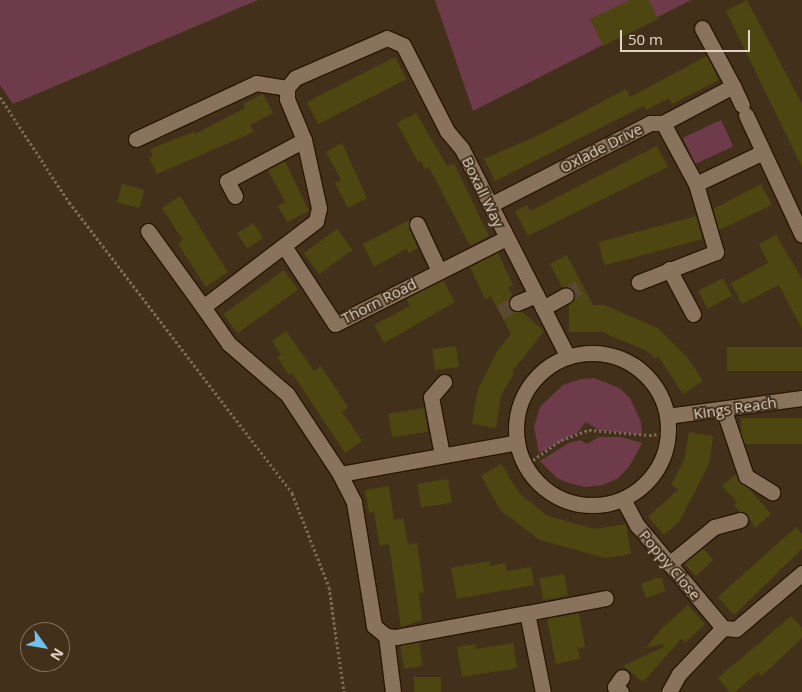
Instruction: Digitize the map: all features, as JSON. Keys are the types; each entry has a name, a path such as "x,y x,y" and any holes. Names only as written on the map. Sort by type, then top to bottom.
{"street":[{"path":"702,28 733,86 802,235"},
{"name":"Boxall Way","path":"287,88 295,78 387,38 404,45 447,131 462,149 568,357"},
{"path":"136,139 256,83 287,88 287,99 304,140 319,208 316,221 203,307"},
{"path":"663,123 733,86"},
{"name":"Oxlade Drive","path":"490,204 650,123 663,123 696,184 716,252 669,270"},
{"path":"235,196 227,181 304,140"},
{"path":"696,184 763,152"},
{"path":"417,224 439,271"},
{"path":"148,231 229,344 287,394 340,474 354,502 374,626 386,636 396,637 606,598"},
{"name":"Thorn Road","path":"284,246 335,324 506,238"},
{"path":"639,282 669,270 693,314"},
{"path":"517,303 539,301 566,295"},
{"path":"594,353 620,358 642,372 658,392 667,416 668,433 664,454 655,472 641,487 623,498 601,505 579,504 564,500 539,484 525,466 517,442 516,420 522,399 533,381 549,366 568,357 594,353"},
{"path":"442,455 431,397 444,382"},
{"name":"Kings Reach","path":"667,416 724,410 802,398"},
{"path":"724,410 746,476 772,492"},
{"path":"340,474 517,442"},
{"name":"Poppy Close","path":"623,498 637,525 723,628"},
{"path":"669,564 714,527 740,520"},
{"path":"669,692 679,674 723,628 736,629 802,573"},
{"path":"527,613 543,692"},
{"path":"386,636 393,692"}],"path":[{"path":"0,97 70,202 292,494 329,588 344,692"},
{"path":"525,466 561,440 589,430 649,435 668,433"}],"shaded area":[{"path":"0,0 258,0 13,104 0,85"},
{"path":"435,0 691,0 473,111"},
{"path":"721,120 733,146 695,164 683,138"},
{"path":"594,378 619,388 630,398 641,422 642,435 599,430 586,422 577,433 539,453 534,427 540,407 563,385 581,379"},
{"path":"599,437 621,437 642,443 629,467 617,479 603,485 585,487 569,483 557,478 540,461 569,443 580,440 587,444"}],"building":[{"path":"630,0 649,0 658,19 603,46 590,19"},
{"path":"747,0 802,104 802,167 726,11"},
{"path":"707,56 719,80 672,104 669,98 646,110 644,106 495,181 484,159 543,133 626,89 630,97"},
{"path":"395,57 406,79 318,124 307,102"},
{"path":"263,94 273,113 250,125 254,132 157,174 149,158 153,156 150,149 193,132 195,134 245,108 243,104"},
{"path":"416,113 447,166 454,163 489,236 470,246 429,167 425,169 421,161 418,162 397,123"},
{"path":"342,143 367,198 348,208 335,183 341,180 326,152"},
{"path":"657,146 668,167 528,236 515,211 527,205 530,211"},
{"path":"285,161 309,211 287,222 278,206 285,202 268,170"},
{"path":"122,184 144,190 139,208 117,202"},
{"path":"761,184 772,205 719,230 713,209"},
{"path":"180,196 228,272 206,287 178,244 183,240 162,208"},
{"path":"696,216 702,239 605,265 598,242"},
{"path":"409,220 409,228 418,248 409,253 406,249 374,267 363,244"},
{"path":"253,223 263,238 247,249 237,234"},
{"path":"337,229 352,250 319,274 304,253"},
{"path":"776,235 802,279 802,329 779,285 742,304 731,283 768,263 759,244"},
{"path":"498,253 513,285 508,287 512,295 509,307 515,312 521,311 544,331 512,372 514,373 501,396 496,428 472,424 474,410 478,389 497,351 511,334 491,296 485,299 470,267"},
{"path":"567,255 593,305 604,305 658,328 687,357 703,381 683,394 658,356 656,359 647,351 602,332 569,332 569,304 574,299 574,291 570,287 562,287 550,264"},
{"path":"284,270 298,289 237,334 223,314"},
{"path":"723,278 732,296 707,309 698,291"},
{"path":"443,280 455,302 384,343 374,325 410,306 406,299"},
{"path":"286,331 314,371 321,366 348,407 342,412 362,441 345,453 292,373 289,375 277,357 281,355 272,341"},
{"path":"456,346 459,367 435,370 432,349"},
{"path":"727,347 802,347 802,371 727,371"},
{"path":"424,408 428,432 392,437 388,414"},
{"path":"741,418 802,418 802,444 741,444"},
{"path":"689,432 713,436 709,464 679,522 664,535 648,517 679,489 671,485 684,460"},
{"path":"501,464 520,494 548,516 594,529 626,524 631,554 605,558 540,540 500,510 481,476"},
{"path":"736,474 771,514 755,528 747,514 739,511 734,505 737,502 722,486"},
{"path":"448,479 452,503 421,508 417,484"},
{"path":"389,486 394,520 403,518 408,545 417,543 424,592 419,593 422,620 401,627 389,544 380,546 374,512 369,513 365,490"},
{"path":"796,527 802,534 802,549 734,615 718,597"},
{"path":"703,548 713,560 696,576 684,563"},
{"path":"489,561 490,566 505,563 507,571 531,567 534,585 457,599 451,568"},
{"path":"564,574 568,596 543,600 539,578"},
{"path":"656,578 662,578 665,591 646,598 641,584"},
{"path":"688,605 705,624 685,643 681,639 643,682 623,666 664,647 663,644 646,648 661,629"},
{"path":"579,613 585,647 578,649 580,659 556,664 547,619"},
{"path":"791,616 802,628 802,638 762,676 758,672 735,692 730,692 718,678"},
{"path":"419,642 423,666 404,669 400,645"},
{"path":"513,643 517,668 462,677 457,647 475,644 476,649"},
{"path":"414,677 441,677 441,692 414,692"}],"tunnel":[{"path":"566,295 583,285"},
{"path":"500,312 517,303"}]}
